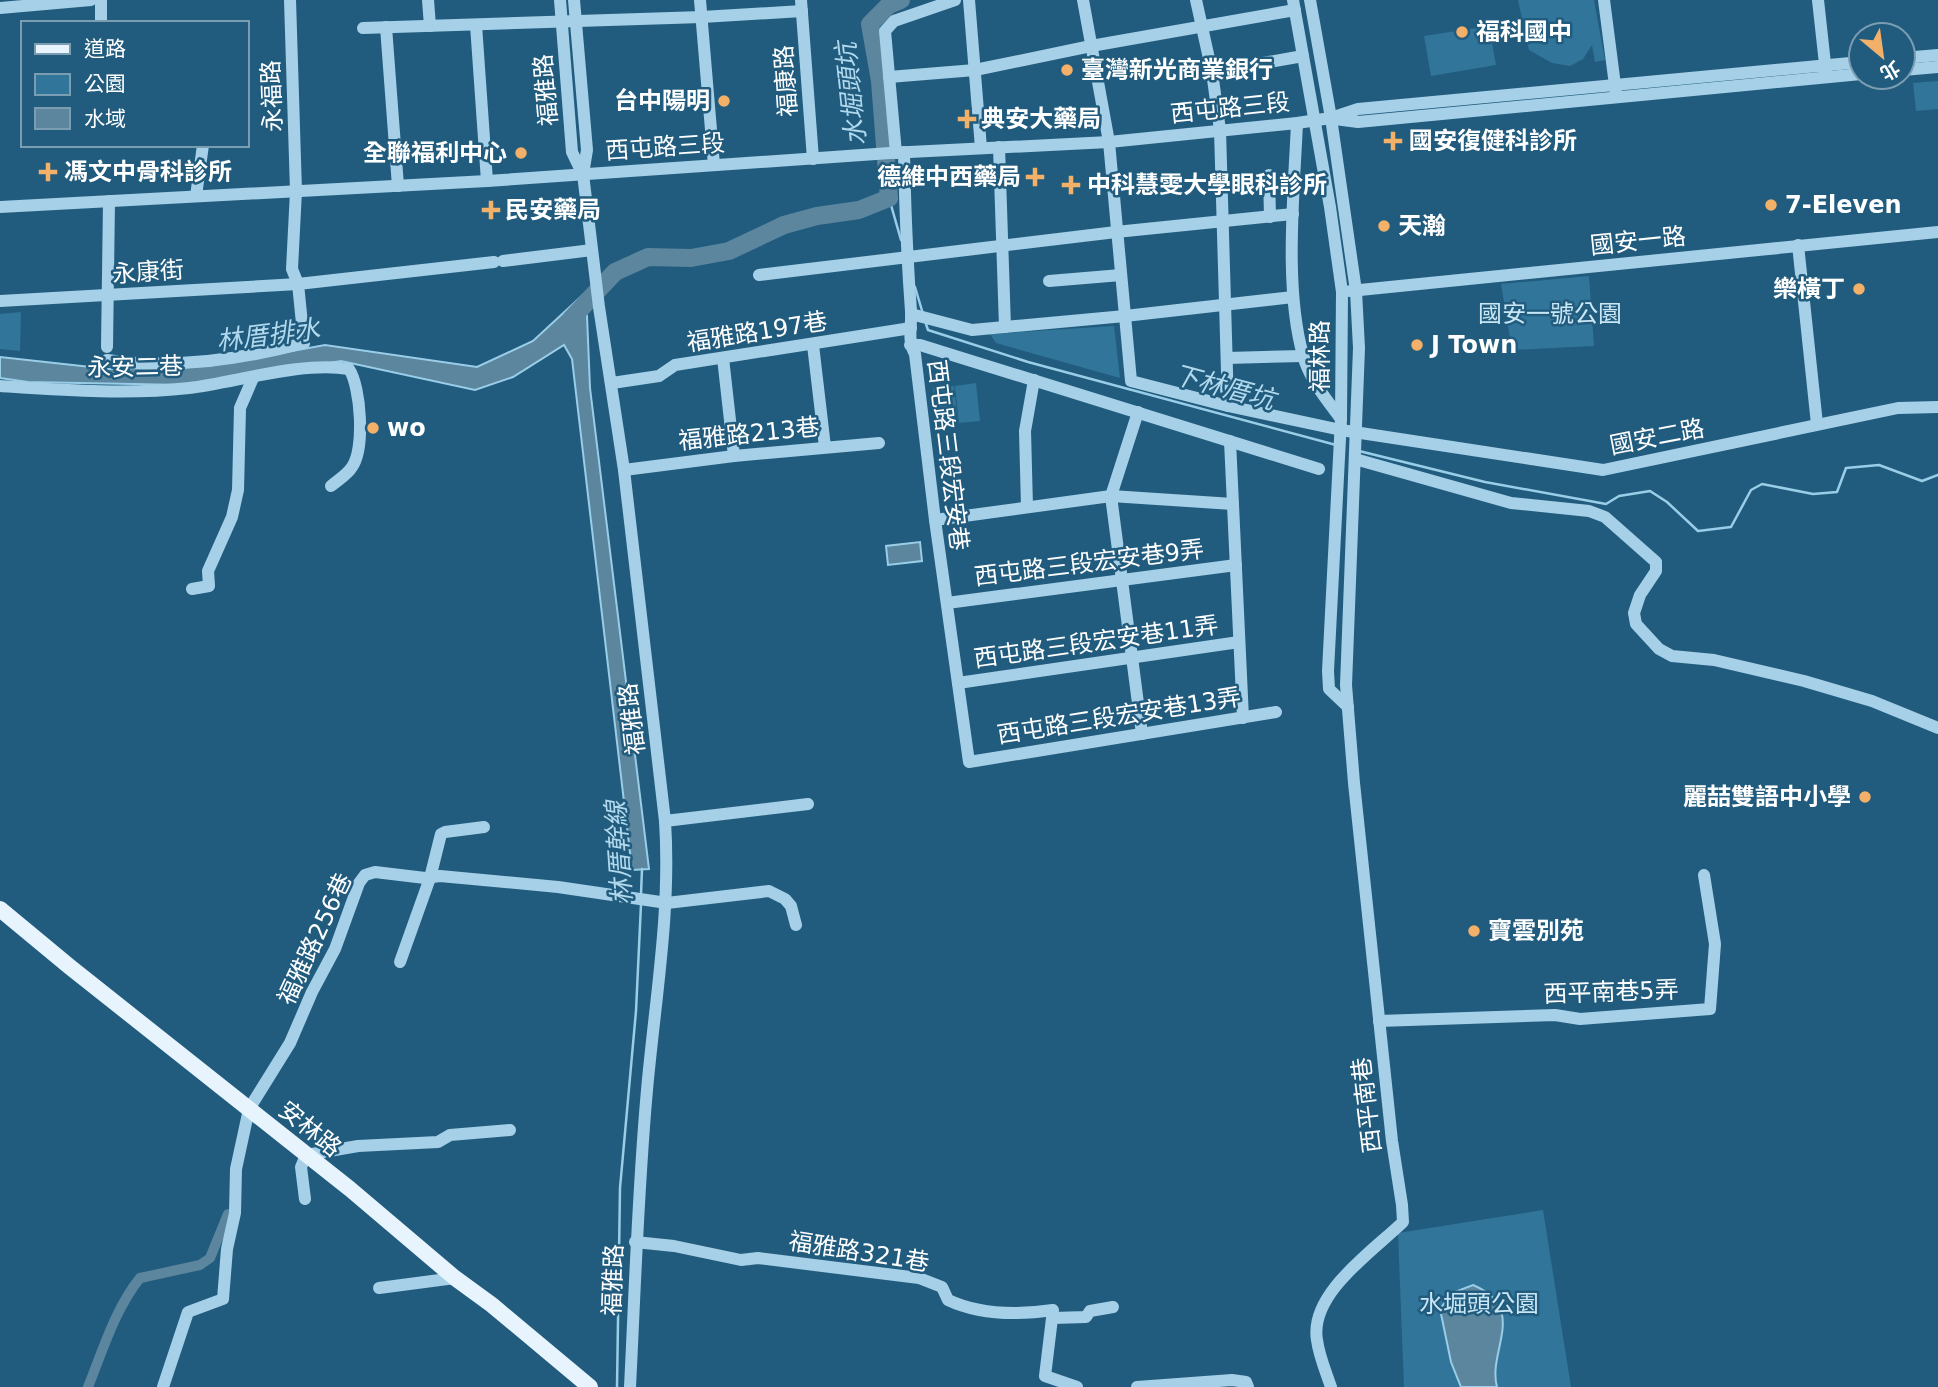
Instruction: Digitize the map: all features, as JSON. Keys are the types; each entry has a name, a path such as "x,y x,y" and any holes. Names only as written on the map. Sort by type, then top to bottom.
{"main road":[{"name":"安林路","path":"0,909 69,967 350,1189 590,1387"}],"street":[{"path":"0,8 91,0"},
{"path":"101,0 101,21"},
{"name":"永福路","path":"109,296 107,354 132,363 180,363 237,357 304,343 298,284 292,269 296,191 290,0"},
{"path":"428,0 429,26"},
{"name":"福雅路","path":"560,0 572,152 583,174"},
{"name":"福雅路","path":"574,0 587,150 583,174 599,307 624,470 668,863 667,903 647,1088 635,1242 630,1387"},
{"path":"700,0 714,165"},
{"name":"西屯路三段宏安巷","path":"955,0 894,21 885,31 892,153 911,314 910,345 915,354 969,762"},
{"path":"970,0 981,148"},
{"path":"1083,0 1109,142 1125,316"},
{"path":"1196,0 1213,72 1220,130 1228,406"},
{"name":"福林路","path":"1310,0 1331,118 1356,291 1359,348 1346,672 1353,783"},
{"path":"1604,0 1615,91"},
{"path":"1818,0 1826,71"},
{"path":"363,28 702,17 801,5"},
{"name":"福康路","path":"801,5 813,159"},
{"path":"889,77 975,70 1294,5"},
{"name":"福林路","path":"1294,5 1338,250 1342,292 1340,436 1328,671 1329,689 1348,707"},
{"path":"477,25 487,181"},
{"path":"386,27 398,186"},
{"path":"1917,57 1938,55"},
{"path":"1213,72 1303,56"},
{"name":"西屯路三段","path":"0,207 487,181 892,153 1109,142 1297,123 1331,118 1358,109 1615,91 1826,71 1847,66"},
{"path":"1917,68 1938,66"},
{"name":"西屯路三段","path":"1826,71 1847,73"},
{"path":"1297,123 1293,298 1303,356 1340,436"},
{"path":"196,196 203,147"},
{"path":"999,148 1005,327"},
{"path":"1269,175 1270,217"},
{"path":"109,201 109,296"},
{"path":"759,275 1116,232 1293,214"},
{"name":"國安一路","path":"1342,292 1938,232"},
{"path":"1798,245 1817,424"},
{"name":"永康街","path":"0,301 298,284 592,250"},
{"path":"1049,281 1121,275"},
{"path":"911,314 972,330 1293,298"},
{"name":"國安二路","path":"1125,316 1131,382 1340,436 1356,432 1603,470 1898,408 1938,407"},
{"name":"福雅路197巷","path":"612,383 659,376 674,365 911,328"},
{"path":"813,345 825,447"},
{"path":"910,345 920,345 1319,469"},
{"path":"1227,358 1303,356"},
{"path":"723,358 734,456"},
{"name":"永安二巷","path":"0,386 52,390 168,390 306,368 349,369"},
{"path":"349,369 359,372 361,377 363,430"},
{"path":"331,486 352,468 357,457 358,396 355,380 349,369"},
{"path":"192,589 209,586 208,571 232,517 238,490 240,408 253,378"},
{"path":"1027,507 1025,431 1034,380"},
{"path":"1138,412 1111,496 1142,734"},
{"path":"1230,441 1242,718"},
{"name":"福雅路213巷","path":"624,470 734,456 879,443"},
{"path":"1355,452 1511,503 1589,512 1605,517 1656,562 1656,571 1640,595 1634,613 1636,624 1659,649 1672,656 1714,660 1804,681 1872,701 1938,728"},
{"path":"935,520 1111,496 1233,504"},
{"name":"西屯路三段宏安巷9弄","path":"947,603 1236,565"},
{"name":"西屯路三段宏安巷11弄","path":"958,683 1239,642"},
{"name":"西屯路三段宏安巷13弄","path":"969,762 1276,712"},
{"name":"西平南巷","path":"1331,1387 1316,1338 1317,1314 1336,1284 1402,1222 1353,783"},
{"path":"665,821 808,804"},
{"path":"400,962 430,878 441,834 484,827"},
{"name":"福雅路256巷","path":"163,1387 188,1312 223,1299 227,1249 234,1213 236,1169 249,1109 290,1043 312,992 335,949 359,883 365,875 375,872 430,878 440,876 558,887 667,903 769,891 785,899 791,906 796,925"},
{"name":"西平南巷5弄","path":"1379,1021 1555,1015 1580,1019 1710,1009 1715,944 1704,875"},
{"path":"305,1199 301,1167 306,1155 358,1146 438,1142 450,1135 510,1130"},
{"name":"福雅路321巷","path":"635,1242 674,1246 741,1260 758,1258 919,1278 942,1287 948,1300 965,1307 998,1312 1031,1313 1053,1310 1053,1318"},
{"path":"379,1288 455,1278"},
{"path":"1077,1387 1045,1376 1053,1318 1086,1317 1090,1311 1113,1307"},
{"path":"1137,1387 1241,1380 1246,1382 1248,1387"}],"green space":[{"path":"1518,0 1594,0 1605,60 1595,62 1592,45 1583,59 1570,66 1552,63 1529,50"},
{"path":"1489,26 1496,65 1431,76 1424,36"},
{"path":"1938,81 1938,109 1916,111 1914,91 1917,91 1917,83"},
{"name":"國安一號公園","path":"1589,276 1594,346 1512,350 1501,284"},
{"path":"21,312 20,351 0,349 0,314"},
{"path":"1114,326 1120,378 996,343 990,334"},
{"path":"976,383 980,421 959,423 955,386"},
{"path":"954,386 958,423 936,425 933,388"},
{"name":"水堀頭公園","path":"1543,1210 1571,1387 1404,1387 1398,1233"}],"water":[{"path":"586,292 590,388 649,869 632,870 572,359 564,345 513,377 475,390 341,361 185,385 28,382 0,378 0,357 109,369 210,366 325,345 477,367 533,341"},
{"path":"920,542 922,561 888,565 886,546"},
{"path":"1473,1285 1490,1295 1499,1306 1503,1318 1495,1373 1497,1387 1461,1387 1451,1362 1440,1309 1452,1293"}],"waterway":[{"name":"下林厝坑","path":"571,319 615,272 648,257 691,258 729,251 784,225 817,216 859,210 889,198 880,81 870,24 889,5 901,0"},
{"name":"下林厝坑","path":"889,198 901,240"},
{"name":"下林厝坑","path":"915,287 923,314"},
{"name":"下林厝坑","path":"926,324 928,330 1028,362 1336,445"},
{"name":"下林厝坑","path":"1359,451 1485,482 1606,504 1619,496 1650,491 1667,502 1698,531 1731,527 1751,490 1762,484 1813,494 1837,492 1846,468 1879,465 1922,481 1938,475"},
{"name":"林厝幹線","path":"641,894 642,869"},
{"name":"林厝幹線","path":"617,1387 620,1188 636,1011 641,904"},
{"path":"88,1387 117,1316 140,1278 200,1265 210,1258 228,1214"}],"place":[{"name":"福科國中","path":"1462,32"},
{"name":"臺灣新光商業銀行","path":"1067,70"},
{"name":"台中陽明","path":"724,101"},
{"name":"典安大藥局","path":"967,119"},
{"name":"國安復健科診所","path":"1393,141"},
{"name":"全聯福利中心","path":"521,153"},
{"name":"馮文中骨科診所","path":"48,172"},
{"name":"德維中西藥局","path":"1035,177"},
{"name":"中科慧雯大學眼科診所","path":"1071,185"},
{"name":"7-Eleven","path":"1771,205"},
{"name":"民安藥局","path":"491,210"},
{"name":"天瀚","path":"1384,226"},
{"name":"樂橫丁","path":"1859,289"},
{"name":"J Town","path":"1417,345"},
{"name":"wo","path":"373,428"},
{"name":"麗喆雙語中小學","path":"1865,797"},
{"name":"寶雲別苑","path":"1474,931"}],"water label":[{"name":"水堀頭坑","path":"851,94"},
{"name":"林厝排水","path":"268,335"}]}
